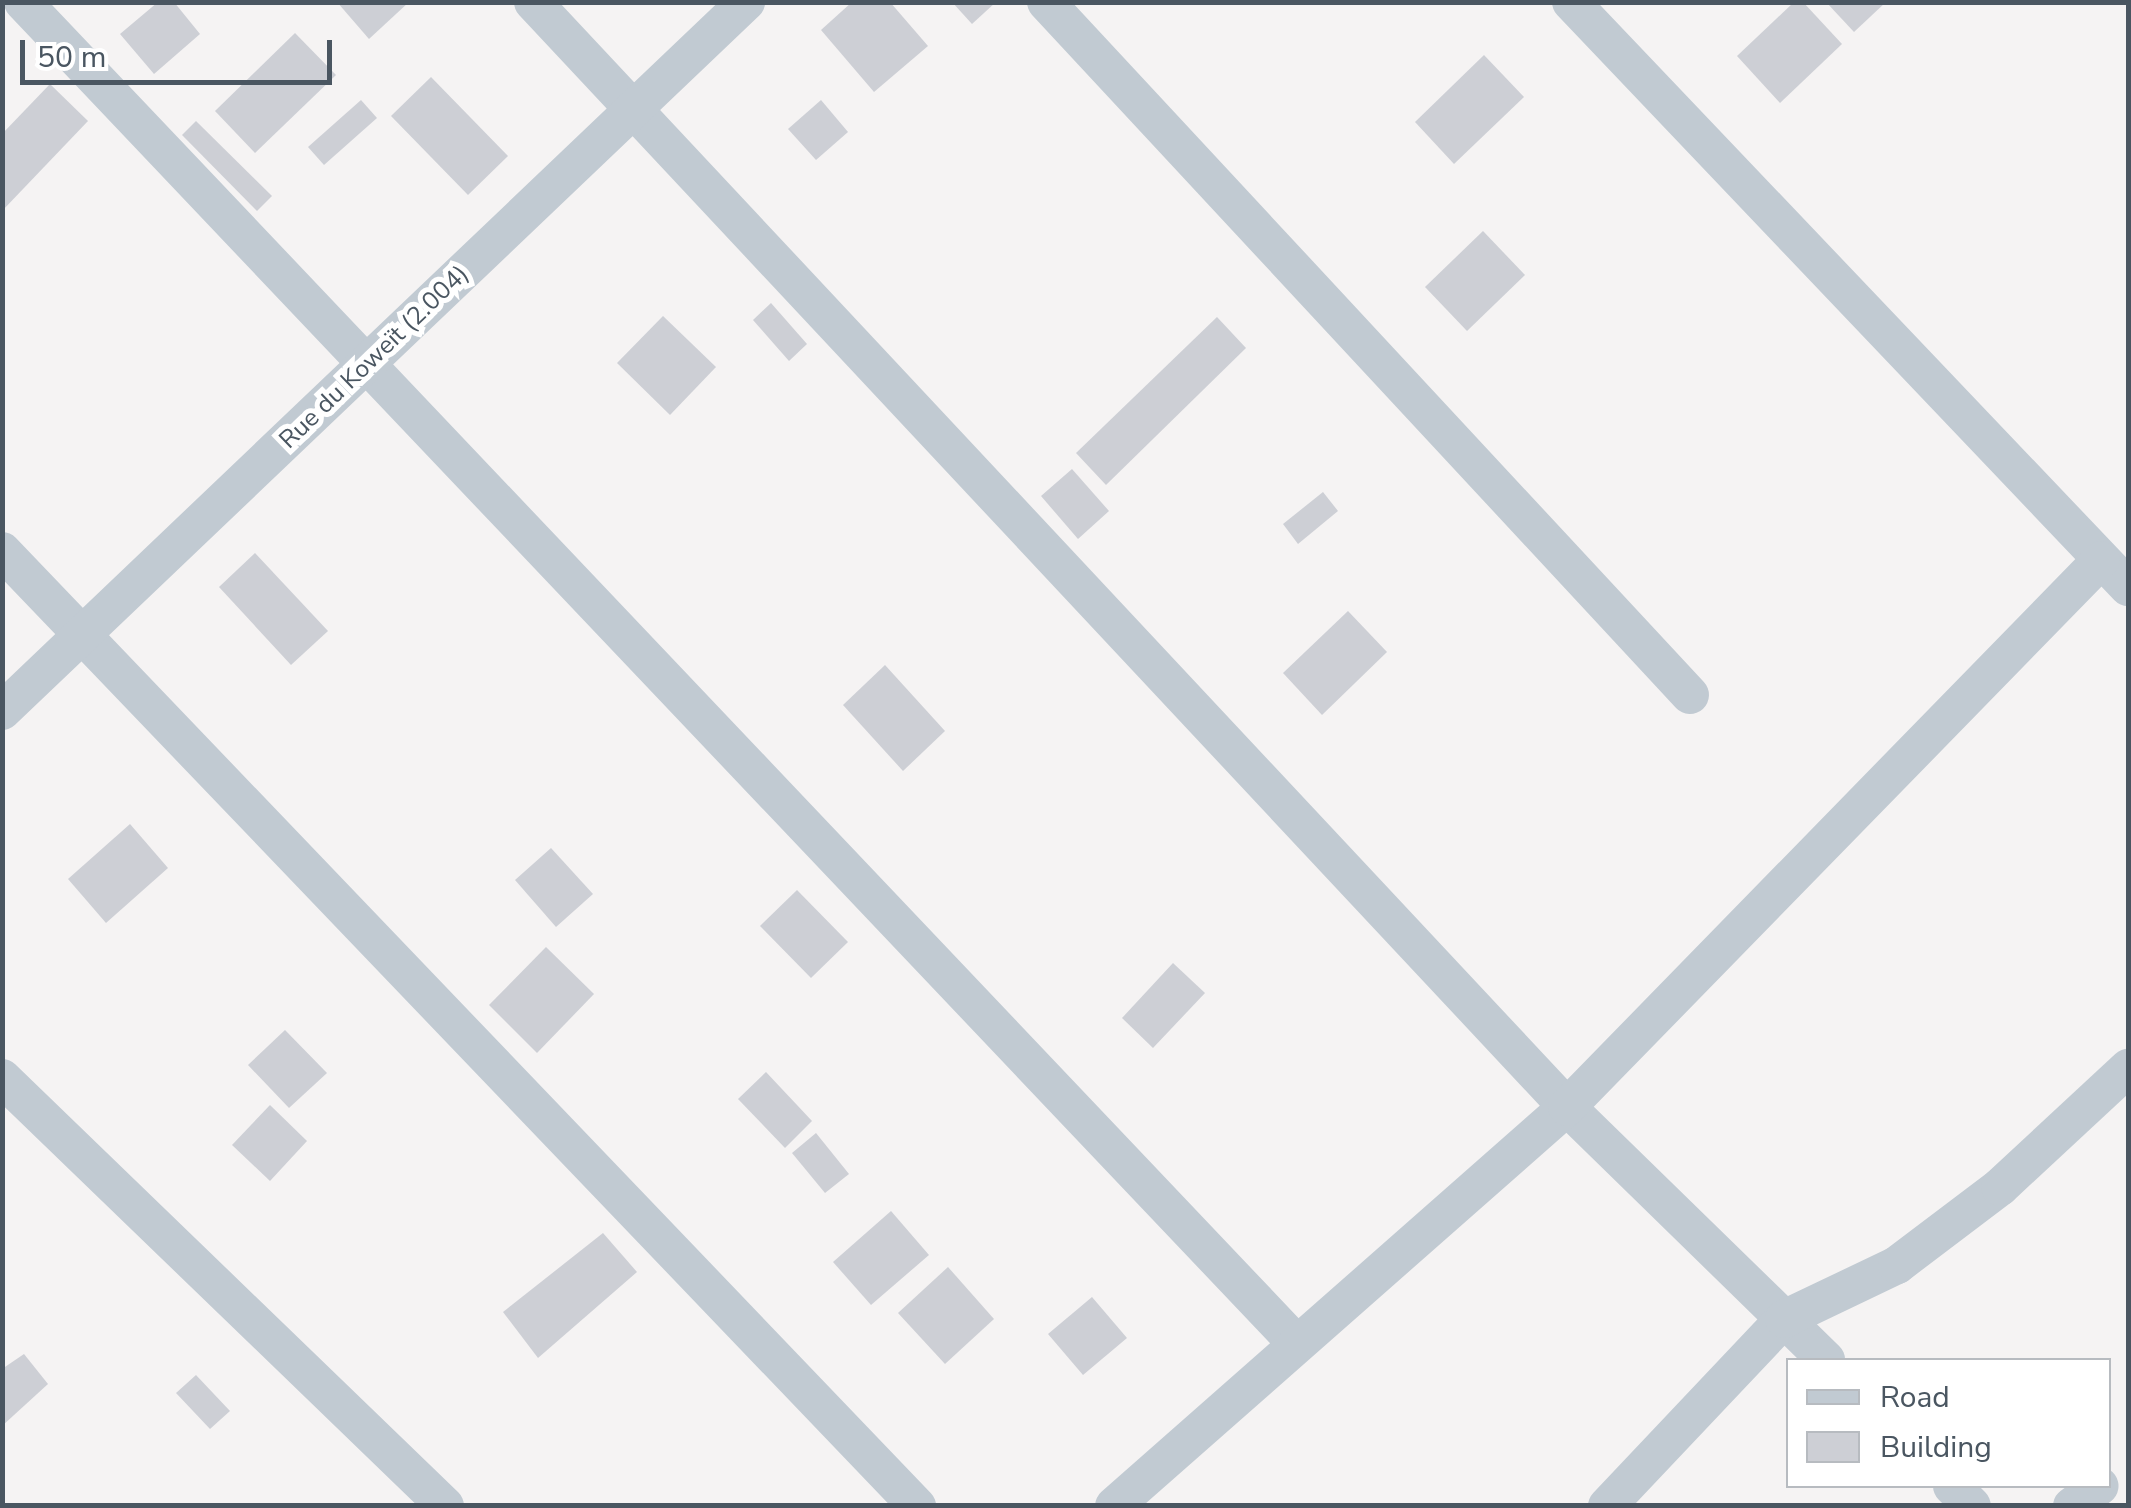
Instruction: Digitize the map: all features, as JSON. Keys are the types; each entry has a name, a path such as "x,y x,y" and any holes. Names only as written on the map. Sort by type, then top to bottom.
{"street":[{"path":"23,2 370,361 1295,1342"},
{"path":"533,2 1567,1107 1824,1358"},
{"name":"Rue du Koweït (2.004)","path":"2,711 746,2"},
{"path":"1046,2 1690,695"},
{"path":"1571,2 2128,587"},
{"path":"2,551 918,1506"},
{"path":"1114,1506 1295,1342 1567,1107 2101,560"},
{"path":"1607,1506 1784,1320 1896,1266 2000,1187 2128,1068"},
{"path":"2,1078 446,1506"},
{"path":"1954,1488 1972,1506"},
{"path":"2072,1506 2097,1488"}],"building":[{"path":"158,2 174,2 200,34 154,74 120,34"},
{"path":"337,2 409,2 369,39"},
{"path":"852,2 890,2 928,46 874,92 821,30"},
{"path":"952,2 996,2 972,24"},
{"path":"1794,2 1803,2 1842,44 1780,103 1737,56"},
{"path":"1826,2 1886,2 1854,32"},
{"path":"295,33 336,75 255,153 215,111"},
{"path":"1484,55 1524,97 1454,164 1415,122"},
{"path":"431,77 508,156 468,195 391,116"},
{"path":"50,84 88,121 2,211 2,134"},
{"path":"361,100 377,118 324,165 308,147"},
{"path":"821,100 848,132 816,160 788,129"},
{"path":"196,121 272,196 257,211 182,135"},
{"path":"1483,231 1525,275 1467,331 1425,287"},
{"path":"771,303 807,344 789,361 753,320"},
{"path":"663,316 716,367 670,415 617,363"},
{"path":"1217,317 1246,348 1106,485 1076,453"},
{"path":"1072,469 1109,511 1078,539 1041,496"},
{"path":"1323,492 1338,511 1298,544 1283,524"},
{"path":"255,553 328,631 291,665 219,587"},
{"path":"1348,611 1387,652 1322,715 1283,673"},
{"path":"885,665 945,731 903,771 843,705"},
{"path":"130,824 168,868 106,923 68,879"},
{"path":"551,848 593,894 556,927 515,880"},
{"path":"797,890 848,942 811,978 760,926"},
{"path":"546,947 594,994 537,1053 489,1005"},
{"path":"1173,963 1205,993 1153,1048 1122,1018"},
{"path":"285,1030 327,1073 289,1108 248,1065"},
{"path":"766,1072 812,1121 785,1148 738,1099"},
{"path":"270,1105 307,1141 270,1181 232,1145"},
{"path":"816,1133 849,1174 825,1193 792,1153"},
{"path":"891,1211 929,1255 871,1305 833,1262"},
{"path":"603,1233 637,1272 538,1358 503,1312"},
{"path":"948,1267 994,1319 945,1364 898,1313"},
{"path":"1092,1297 1127,1338 1083,1375 1048,1334"},
{"path":"24,1354 48,1384 2,1426 2,1369"},
{"path":"196,1375 230,1411 210,1429 176,1393"}]}
